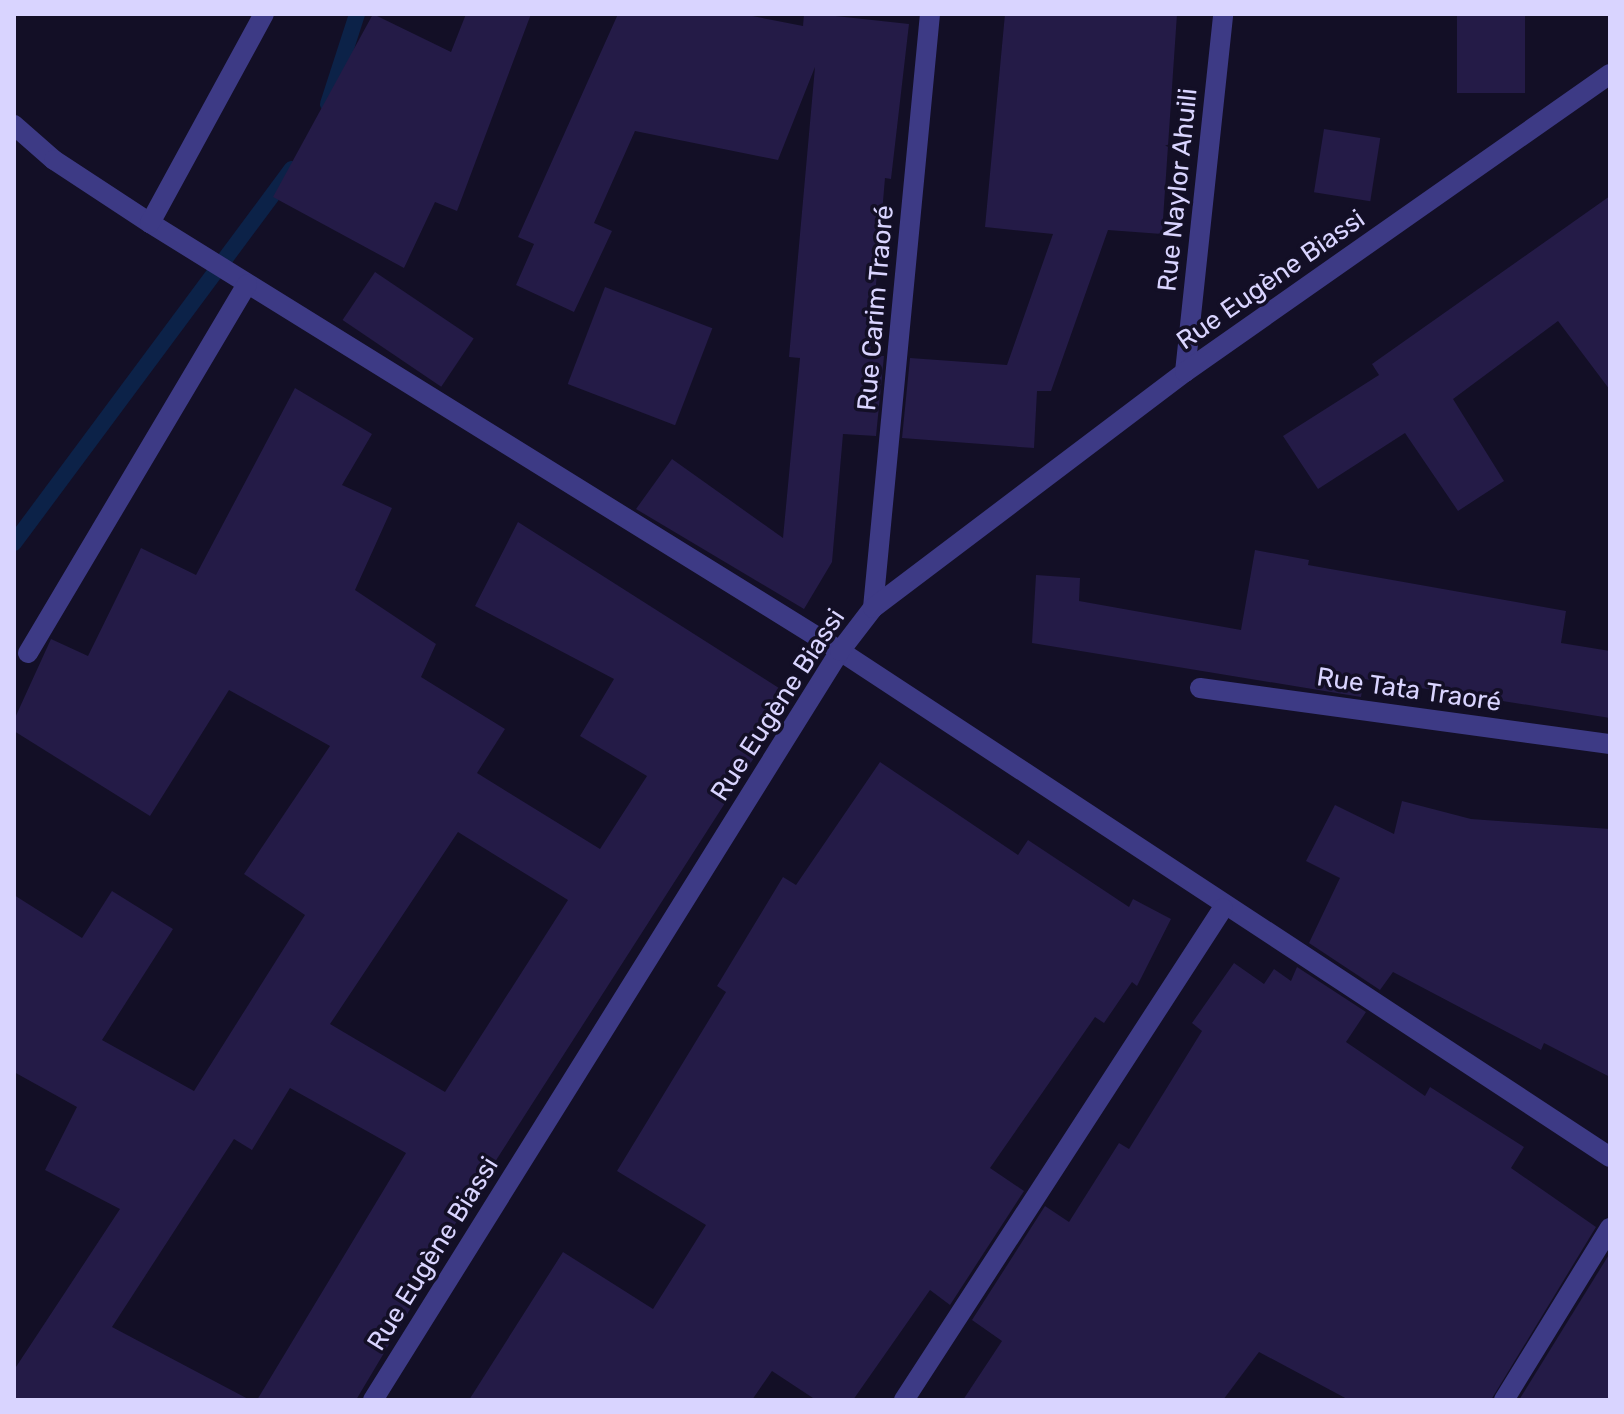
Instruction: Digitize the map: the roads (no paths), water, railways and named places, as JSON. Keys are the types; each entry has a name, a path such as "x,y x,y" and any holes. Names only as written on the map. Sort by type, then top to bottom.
{"street":[{"path":"150,223 264,14"},
{"name":"Rue Carim Traoré","path":"873,608 930,14"},
{"name":"Rue Naylor Ahuili","path":"1185,372 1223,14"},
{"name":"Rue Eugène Biassi","path":"373,1400 840,651 873,608 1185,372 1610,74"},
{"path":"14,125 54,160 150,223 840,651 1223,908 1610,1157"},
{"path":"28,653 247,284"},
{"name":"Rue Tata Traoré","path":"1200,688 1610,744"},
{"path":"904,1400 1223,908"},
{"path":"1504,1400 1610,1228"}],"waterway":[{"path":"328,104 357,14"},
{"path":"14,543 292,169"}]}
